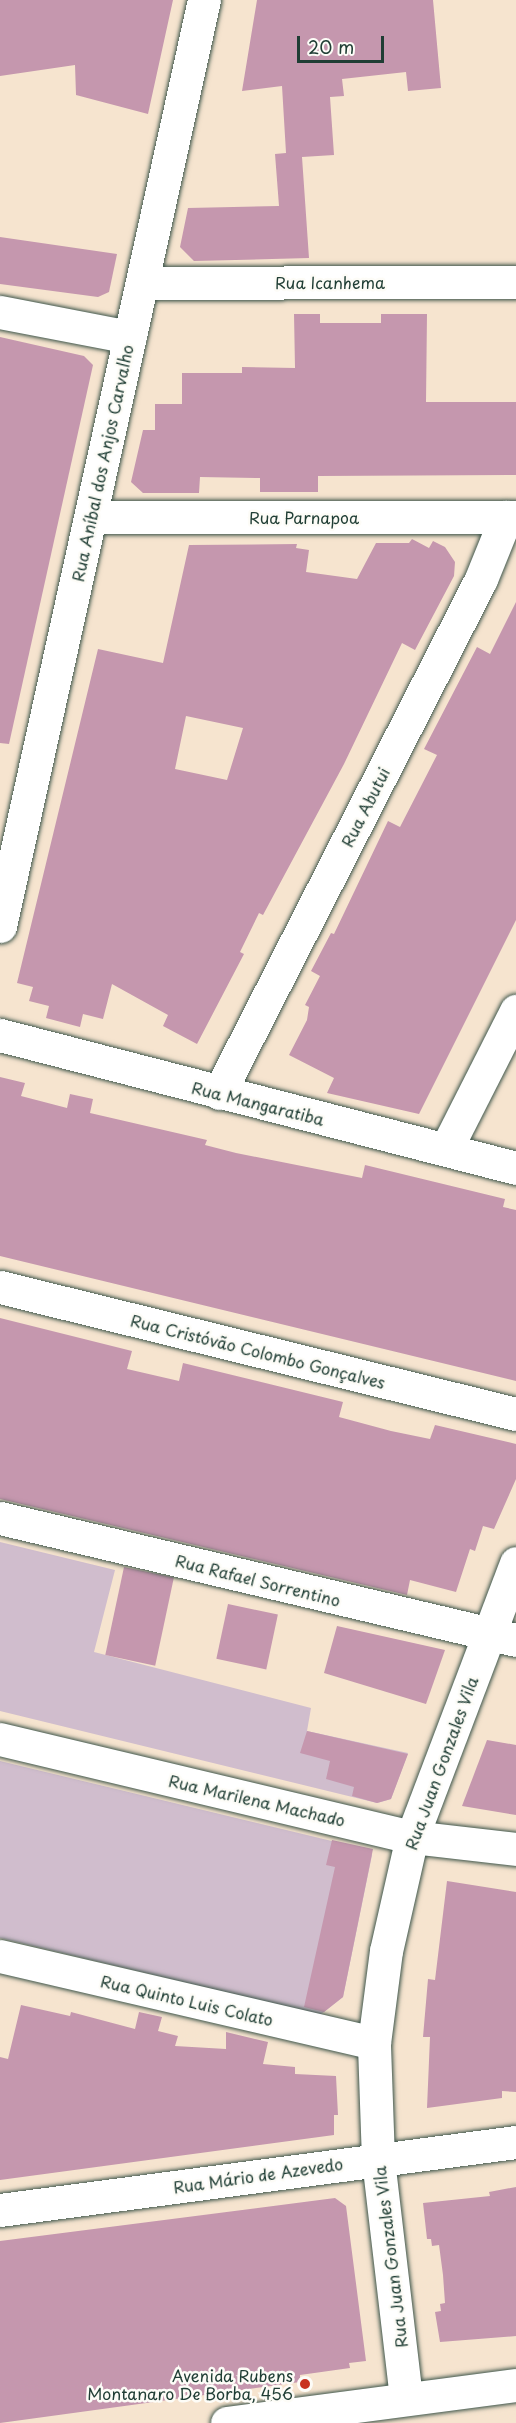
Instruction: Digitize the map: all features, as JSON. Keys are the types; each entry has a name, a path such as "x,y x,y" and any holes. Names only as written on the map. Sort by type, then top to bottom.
{"street":[{"name":"Rua Aníbal dos Anjos Carvalho","path":"0,926 130,337 144,283 204,0"},
{"name":"Rua Icanhema","path":"144,283 516,282"},
{"path":"0,312 130,337"},
{"name":"Rua Parnapoa","path":"92,517 511,518"},
{"name":"Rua Abutui","path":"219,1093 511,518"},
{"path":"446,1149 516,1011"},
{"name":"Rua Mangaratiba","path":"0,1035 516,1168"},
{"name":"Rua Cristóvão Colombo Gonçalves","path":"0,1287 516,1414"},
{"name":"Rua Rafael Sorrentino","path":"0,1518 502,1638"},
{"name":"Rua Juan Gonzales Vila","path":"406,2398 378,2160 374,2043 386,1952 412,1837 502,1638 516,1563"},
{"name":"Rua Marilena Machado","path":"0,1739 412,1837 516,1849"},
{"name":"Rua Quinto Luis Colato","path":"0,1956 374,2043"},
{"name":"Rua Mário de Azevedo","path":"0,2210 516,2142"},
{"path":"227,2423 309,2417 406,2398 516,2385"}],"shaded area":[{"path":"0,1542 115,1570 94,1652 311,1708 307,1731 408,1753 391,1799 377,1803 0,1711"},
{"path":"0,1761 369,1850 372,1855 343,1997 320,2015 0,1938"}],"building":[{"path":"0,0 173,0 148,114 76,95 75,65 0,76"},
{"path":"257,0 433,0 441,88 408,91 406,72 342,79 344,96 330,97 334,155 302,157 309,258 194,261 180,247 188,208 279,206 275,154 286,153 282,86 242,91"},
{"path":"0,237 117,254 109,292 98,297 0,284"},
{"path":"294,314 320,314 320,323 381,323 381,314 427,314 426,402 516,402 516,475 318,476 318,492 260,492 260,478 200,477 199,493 143,493 131,482 143,430 155,430 155,404 182,404 182,373 242,373 242,367 295,368"},
{"path":"0,337 84,356 93,365 9,744 0,743"},
{"path":"412,539 429,548 433,541 445,547 455,562 454,576 415,650 402,643 344,764 263,915 259,913 240,952 244,954 197,1044 163,1026 168,1015 112,984 103,1019 83,1014 80,1027 46,1018 49,1006 29,1001 33,987 17,983 98,649 163,663 189,545 297,544 296,548 309,550 306,572 357,579 376,543 409,543","holes":["186,716 243,728 227,780 175,769"]},
{"path":"516,602 516,920 419,1114 327,1093 334,1078 289,1055 307,1020 309,1007 305,1005 320,976 311,971 331,933 334,934 388,821 400,827 437,755 424,749 477,647 490,654"},
{"path":"0,1077 25,1083 21,1096 67,1108 70,1094 93,1099 90,1113 207,1140 205,1145 236,1153 362,1178 365,1165 505,1199 503,1207 516,1210 516,1381 0,1256"},
{"path":"0,1318 132,1351 127,1369 179,1381 183,1363 343,1402 339,1417 391,1431 430,1439 435,1425 516,1444 516,1479 494,1529 483,1526 475,1551 470,1549 456,1592 410,1580 407,1595 0,1499"},
{"path":"124,1567 174,1578 155,1666 105,1655"},
{"path":"228,1604 278,1615 266,1669 216,1659"},
{"path":"337,1626 445,1650 426,1704 324,1673"},
{"path":"307,1731 408,1754 391,1799 377,1803 352,1796 354,1787 326,1779 330,1761 300,1753"},
{"path":"487,1740 516,1745 516,1815 462,1806"},
{"path":"332,1840 373,1849 343,1997 324,2012 304,2007 335,1867 326,1865"},
{"path":"447,1881 516,1892 516,2092 502,2091 502,2098 427,2108 430,2037 423,2037 428,1979 435,1980"},
{"path":"21,2005 70,2016 71,2012 135,2029 139,2012 162,2017 158,2031 178,2036 175,2046 226,2049 226,2032 268,2042 263,2064 295,2067 295,2074 336,2076 338,2115 334,2115 334,2135 0,2180 0,2057 8,2059"},
{"path":"516,2187 516,2336 440,2342 435,2312 441,2311 440,2304 445,2303 443,2275 439,2245 432,2246 431,2239 427,2239 423,2203 490,2196 489,2192"},
{"path":"335,2198 346,2206 366,2361 349,2363 350,2368 300,2375 300,2382 0,2423 0,2241"}],"place":[{"name":"Avenida Rubens Montanaro De Borba, 456","path":"305,2384"}]}
